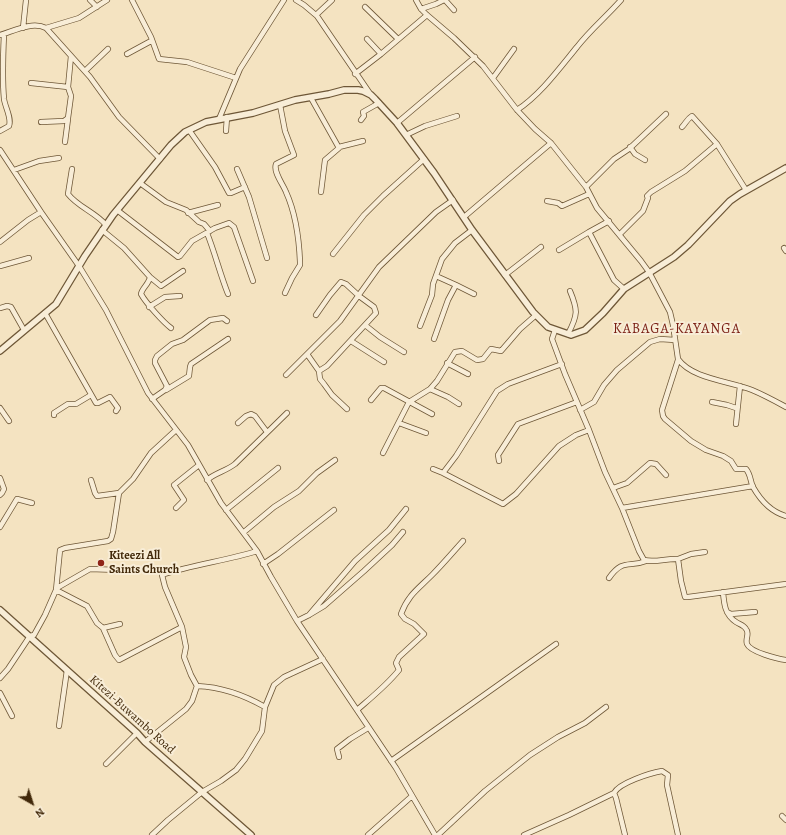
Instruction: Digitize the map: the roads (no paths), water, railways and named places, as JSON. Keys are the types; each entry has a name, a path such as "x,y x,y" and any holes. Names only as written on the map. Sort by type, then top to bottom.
{"street":[{"path":"23,28 26,0"},
{"path":"90,0 97,7"},
{"path":"0,131 9,126 10,123 4,98 2,34 36,26 46,28 79,18 107,0"},
{"path":"132,0 138,15 151,37 159,60 187,62 236,78"},
{"path":"219,119 236,78 284,0"},
{"path":"296,0 304,4 316,15 348,59 356,74 371,95 397,123 453,200 472,230 536,315 548,327 562,333 571,335 591,325 624,289 674,257 688,245 730,201 746,190 786,168"},
{"path":"316,15 332,0"},
{"path":"416,0 421,9 427,15 475,58 493,78 517,110 551,143 586,187 597,208 633,249 649,272 670,312 678,360 662,410 663,416 670,424 699,446 723,456 731,461 736,469 746,470 750,474 753,486 770,509 778,514 786,516"},
{"path":"421,9 444,0 454,10"},
{"path":"517,110 537,94 577,47 622,0"},
{"path":"365,7 398,39"},
{"path":"356,74 427,15"},
{"path":"46,28 85,71 119,117 160,159"},
{"path":"367,39 381,54"},
{"path":"126,54 152,41"},
{"path":"85,71 108,49"},
{"path":"493,78 514,49"},
{"path":"65,142 71,96 68,87 71,56"},
{"path":"397,123 475,58"},
{"path":"31,83 68,87"},
{"path":"0,351 60,299 78,266 117,210 171,145 189,130 206,122 253,113 344,90 358,90 371,95"},
{"path":"311,98 339,147"},
{"path":"361,120 364,116 364,112 379,103"},
{"path":"280,105 285,131 294,155 276,164 275,168 287,193 296,218 300,262 300,265 285,293"},
{"path":"586,187 614,159 630,148 666,114"},
{"path":"406,136 425,126 457,116"},
{"path":"682,127 692,116 717,144 746,190"},
{"path":"226,131 227,117"},
{"path":"40,122 64,121 68,119"},
{"path":"189,130 215,167 229,193 245,187"},
{"path":"321,192 324,160 338,150 339,147 363,141"},
{"path":"464,217 551,143"},
{"path":"620,234 643,211 648,198 647,196 651,192 677,177 717,144"},
{"path":"630,148 635,154 645,160"},
{"path":"0,150 106,310 152,399 188,445 207,480 226,510 257,551 297,621 391,761 435,835"},
{"path":"14,170 39,161 59,158"},
{"path":"334,254 364,215 424,159"},
{"path":"72,169 68,194 74,201 89,210 106,225"},
{"path":"237,169 245,187 267,258"},
{"path":"140,183 166,202 182,209 204,224 208,232 220,275 228,294"},
{"path":"548,201 558,203 562,206 589,194"},
{"path":"286,375 340,322 375,273 387,259 436,212 453,200"},
{"path":"188,213 218,205"},
{"path":"117,210 178,257 192,241 229,223 233,226 253,282"},
{"path":"0,242 40,212"},
{"path":"560,250 609,221"},
{"path":"102,230 124,248 150,277 161,286 183,271"},
{"path":"420,326 432,295 439,266 446,253 472,230"},
{"path":"589,232 614,280 624,289"},
{"path":"505,275 541,247"},
{"path":"0,266 29,258"},
{"path":"436,276 474,294"},
{"path":"150,277 140,293 149,307 156,312 171,328"},
{"path":"316,315 330,295 342,282 376,310 376,314 351,341 327,366 319,371"},
{"path":"434,339 448,300 456,285"},
{"path":"568,334 575,321 576,304 570,291"},
{"path":"149,307 164,297 180,296"},
{"path":"0,308 7,306 11,308 24,330"},
{"path":"45,313 97,404 110,397 118,408 116,411"},
{"path":"383,453 409,402 430,389 455,352 462,351 477,360 483,359 491,349 501,351 520,329 536,315"},
{"path":"165,390 167,386 155,363 157,356 172,344 183,340 210,320 223,318 227,321"},
{"path":"365,325 380,337 404,352"},
{"path":"555,330 552,339 576,402 637,546 644,560 646,561"},
{"path":"152,399 189,376 191,364 228,339"},
{"path":"580,410 594,402 604,385 617,370 650,342 660,339 675,340"},
{"path":"351,341 384,362"},
{"path":"307,354 319,371 320,379 332,395 347,409"},
{"path":"678,360 692,371 712,379 752,390 786,406"},
{"path":"447,363 468,374"},
{"path":"443,473 456,456 497,391 508,384 562,364"},
{"path":"736,424 736,408 740,386"},
{"path":"371,400 382,388 391,391 432,414"},
{"path":"430,389 459,404"},
{"path":"54,415 54,412 63,406 68,404 76,404 91,395"},
{"path":"499,461 498,455 518,424 576,402"},
{"path":"712,402 736,408"},
{"path":"0,408 9,421"},
{"path":"207,480 215,474 228,469 235,464 287,412"},
{"path":"238,423 246,416 251,414 255,416 268,432"},
{"path":"399,423 426,433"},
{"path":"0,678 8,669 30,636 36,633 45,616 57,589 60,550 108,541 111,539 119,493 133,479 151,453 176,430"},
{"path":"433,469 503,504 521,489 559,446 576,435 589,430"},
{"path":"244,532 274,507 299,491 317,473 335,460"},
{"path":"613,488 628,483 650,463 656,464 666,475"},
{"path":"176,508 184,500 174,485 199,465"},
{"path":"226,510 278,468"},
{"path":"0,478 4,489 0,495"},
{"path":"91,480 97,496 119,493"},
{"path":"622,508 753,486"},
{"path":"0,527 17,499 32,503"},
{"path":"309,615 354,561 388,530 406,508"},
{"path":"264,564 334,510"},
{"path":"297,621 324,606 392,545 402,532"},
{"path":"357,710 378,693 395,675 399,670 396,663 399,657 424,634 401,614 404,605 411,594 431,576 463,541"},
{"path":"145,742 186,709 192,701 197,686 191,676 184,657 186,647 182,627 164,587 162,575 191,566 257,551"},
{"path":"609,578 621,566 626,564 678,558 705,552"},
{"path":"678,558 685,597 695,597 786,584"},
{"path":"57,589 90,569 118,570"},
{"path":"57,589 84,604 89,609 97,623 103,628 115,655 119,660 182,627"},
{"path":"723,592 727,612 734,621 746,628 748,631 748,646 760,653 786,660"},
{"name":"Kitezi-Buwambo Road","path":"0,610 137,733 145,742 251,835"},
{"path":"727,612 731,614 755,612"},
{"path":"103,628 120,624"},
{"path":"391,761 556,644"},
{"path":"152,835 202,792 221,782 236,770 245,760 262,731 266,707 274,685 284,677 323,658"},
{"path":"59,726 67,670"},
{"path":"197,686 229,690 254,700 266,707"},
{"path":"0,693 12,716"},
{"path":"438,835 485,792 530,754 585,723 606,706"},
{"path":"339,757 337,749 342,744 368,728"},
{"path":"106,764 137,733"},
{"path":"524,835 614,794 616,789 629,782 655,772 662,771 668,776 667,786 678,835"},
{"path":"614,794 625,835"},
{"path":"368,835 412,796"}],"place":[{"name":"Kiteezi All Saints Church","path":"101,563"}],"district":[{"name":"KABAGA-KAYANGA","path":"677,330"}]}
